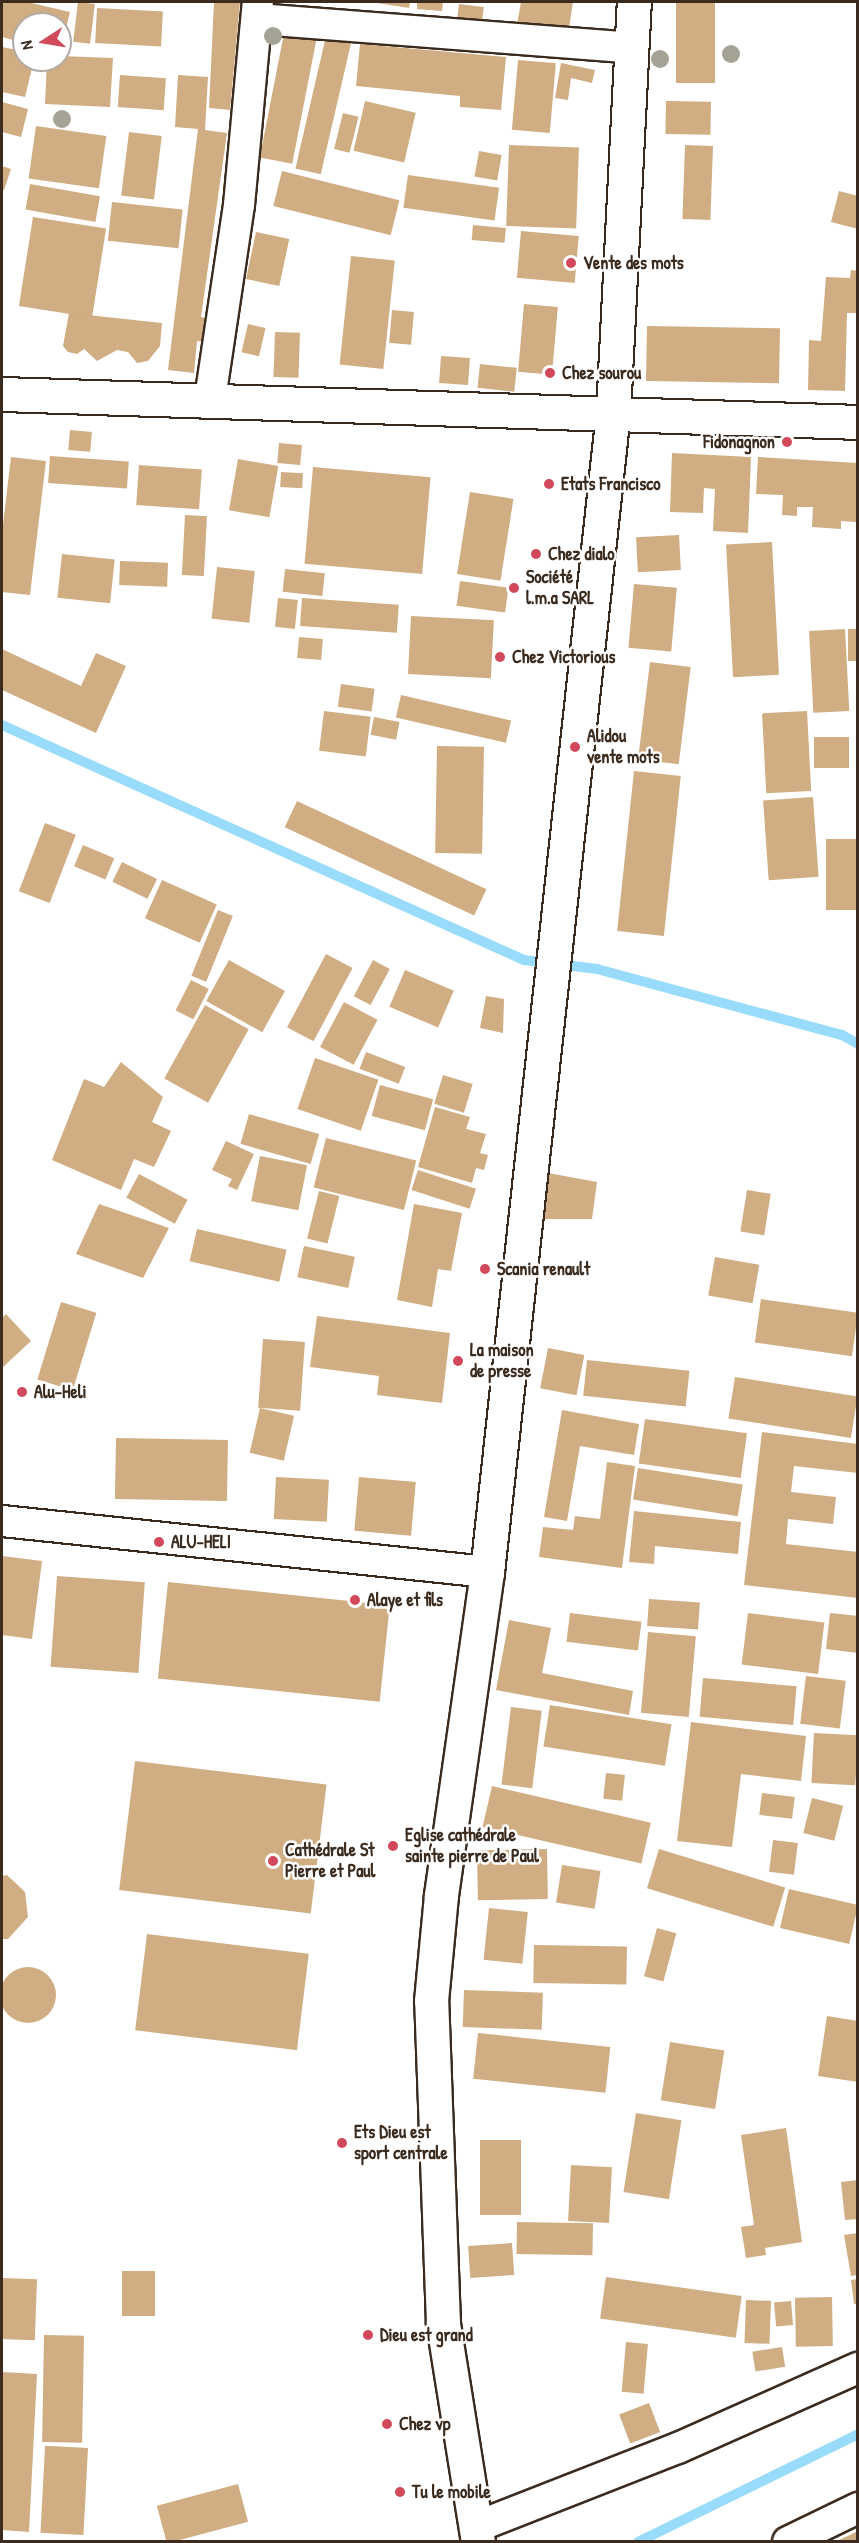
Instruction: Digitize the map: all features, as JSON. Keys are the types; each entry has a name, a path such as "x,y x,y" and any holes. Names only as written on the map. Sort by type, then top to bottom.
{"street":[{"path":"634,2 613,413 487,1572 441,1894 431,2001 443,2323 477,2534 858,2368"},
{"path":"210,399 239,205 259,10 632,48"},
{"path":"2,394 210,399 858,422"},
{"path":"2,1521 487,1572"},
{"path":"789,2541 858,2508"}],"building":[{"path":"2,2 27,2 70,12 12,12 12,40 2,37"},
{"path":"78,2 95,4 90,44 73,42"},
{"path":"214,2 240,2 230,110 209,108"},
{"path":"371,2 410,2 409,8"},
{"path":"417,2 443,2 442,11 417,9"},
{"path":"521,2 573,2 568,34 517,25"},
{"path":"676,2 715,2 715,83 676,83"},
{"path":"459,4 484,7 481,32 456,29"},
{"path":"97,8 163,11 161,46 95,43"},
{"path":"285,28 317,34 292,164 260,158"},
{"path":"326,36 351,42 321,174 295,169"},
{"path":"360,44 506,57 501,110 460,107 460,96 356,86"},
{"path":"2,47 12,49 12,72 31,72 25,97 2,92"},
{"path":"72,56 113,58 110,107 45,104 46,72 72,72"},
{"path":"518,60 556,63 550,133 512,130"},
{"path":"561,63 595,70 592,83 571,78 568,100 555,98"},
{"path":"120,75 166,78 164,110 118,107"},
{"path":"178,75 208,77 205,130 227,133 201,317 211,319 207,342 197,341 194,373 168,370 198,129 175,127"},
{"path":"365,101 416,113 404,162 354,151"},
{"path":"666,101 711,102 710,135 665,134"},
{"path":"2,102 28,109 21,137 2,132"},
{"path":"343,113 359,117 350,153 334,149"},
{"path":"36,126 106,136 99,188 29,178"},
{"path":"129,132 162,136 154,200 121,196"},
{"path":"509,145 579,147 576,228 506,226"},
{"path":"685,145 713,146 710,220 682,219"},
{"path":"479,151 502,155 497,181 474,177"},
{"path":"2,166 11,169 4,190 2,190"},
{"path":"282,171 399,200 391,235 273,206"},
{"path":"408,175 499,188 495,220 403,208"},
{"path":"30,184 100,196 95,222 25,210"},
{"path":"839,191 858,196 858,229 831,222"},
{"path":"112,202 183,209 179,248 108,241"},
{"path":"33,217 106,229 92,317 19,306"},
{"path":"473,225 506,228 505,243 472,240"},
{"path":"521,231 579,236 575,283 517,278"},
{"path":"256,232 289,239 279,286 246,279"},
{"path":"351,256 395,261 383,369 340,364"},
{"path":"851,270 858,271 858,313 847,313 845,391 808,390 809,340 821,341 826,277 850,278"},
{"path":"524,304 558,307 552,375 518,372"},
{"path":"392,310 414,312 411,345 389,343"},
{"path":"69,313 162,323 160,346 148,361 137,363 128,352 117,350 97,361 84,349 77,354 68,352 63,346"},
{"path":"248,324 266,328 259,356 241,352"},
{"path":"647,326 780,328 779,383 646,381"},
{"path":"275,332 300,333 298,378 273,377"},
{"path":"441,356 470,358 468,385 439,383"},
{"path":"480,364 517,368 514,392 477,388"},
{"path":"70,430 92,432 90,452 68,450"},
{"path":"279,443 302,445 300,465 277,463"},
{"path":"672,453 751,457 748,533 713,531 715,489 704,488 703,513 670,512"},
{"path":"50,456 129,462 127,488 48,483"},
{"path":"11,457 46,461 30,595 2,592 2,533"},
{"path":"758,457 858,463 856,522 841,521 841,529 812,527 813,507 797,507 797,516 782,515 783,495 756,494"},
{"path":"238,459 278,466 269,517 229,510"},
{"path":"139,465 202,469 199,509 136,505"},
{"path":"313,467 431,477 422,574 305,564"},
{"path":"281,472 303,473 302,488 280,487"},
{"path":"470,492 513,499 500,581 457,574"},
{"path":"185,515 207,516 204,576 182,575"},
{"path":"679,535 681,570 638,572 636,537"},
{"path":"772,542 779,675 733,677 726,544"},
{"path":"62,554 115,560 110,603 57,598"},
{"path":"120,561 168,563 167,587 119,585"},
{"path":"217,567 255,571 249,623 212,619"},
{"path":"285,569 325,573 322,596 283,592"},
{"path":"460,581 509,588 505,613 457,606"},
{"path":"634,584 677,588 671,652 628,648"},
{"path":"278,598 298,600 295,629 275,627"},
{"path":"302,598 399,605 397,633 300,626"},
{"path":"411,616 494,620 491,678 408,674"},
{"path":"845,629 849,711 813,713 809,631"},
{"path":"848,629 858,629 858,661 848,661"},
{"path":"299,637 323,639 321,660 297,658"},
{"path":"2,649 81,686 96,653 126,666 96,733 2,690"},
{"path":"650,662 691,667 679,764 638,759"},
{"path":"341,684 375,689 371,712 338,707"},
{"path":"401,695 511,720 506,743 396,717"},
{"path":"324,711 371,717 366,756 319,751"},
{"path":"807,711 811,791 766,793 762,713"},
{"path":"374,717 400,722 396,740 371,735"},
{"path":"814,737 849,737 849,768 814,768"},
{"path":"437,746 484,747 482,854 435,853"},
{"path":"634,771 681,776 664,936 617,931"},
{"path":"813,797 819,877 769,880 763,800"},
{"path":"297,801 486,889 474,916 285,827"},
{"path":"45,823 76,835 50,903 19,891"},
{"path":"826,839 858,839 858,910 826,910"},
{"path":"83,845 114,858 105,879 74,866"},
{"path":"122,862 157,879 147,899 112,882"},
{"path":"162,880 217,904 200,943 145,918"},
{"path":"218,910 233,916 206,982 191,976"},
{"path":"326,954 352,968 314,1041 287,1027"},
{"path":"229,960 285,991 262,1032 206,1001"},
{"path":"373,960 390,969 371,1005 354,996"},
{"path":"405,970 454,991 438,1028 389,1007"},
{"path":"191,980 209,989 193,1019 176,1010"},
{"path":"486,996 504,999 503,1033 480,1028"},
{"path":"344,1002 378,1020 354,1065 320,1047"},
{"path":"205,1005 249,1029 208,1103 164,1078"},
{"path":"366,1052 405,1067 399,1084 360,1069"},
{"path":"315,1058 378,1080 361,1131 297,1109"},
{"path":"121,1062 163,1097 152,1122 171,1131 154,1167 134,1159 121,1190 52,1160 84,1079 104,1087"},
{"path":"443,1075 473,1084 464,1113 434,1104"},
{"path":"380,1085 433,1099 425,1130 372,1116"},
{"path":"435,1107 470,1117 466,1129 486,1134 480,1153 488,1155 484,1170 476,1168 472,1183 418,1167"},
{"path":"249,1114 319,1134 311,1164 240,1144"},
{"path":"326,1138 416,1160 404,1210 314,1187"},
{"path":"226,1141 254,1154 237,1190 228,1186 232,1179 212,1170"},
{"path":"260,1156 307,1165 298,1210 251,1201"},
{"path":"418,1170 476,1189 470,1209 412,1190"},
{"path":"548,1173 597,1182 592,1219 543,1219"},
{"path":"139,1174 188,1200 175,1224 126,1198"},
{"path":"747,1190 771,1194 764,1235 740,1231"},
{"path":"319,1191 339,1196 328,1244 307,1239"},
{"path":"99,1204 169,1228 143,1278 76,1254"},
{"path":"414,1204 462,1213 451,1271 438,1269 432,1307 397,1300"},
{"path":"197,1229 287,1250 279,1282 190,1261"},
{"path":"304,1246 355,1257 348,1288 297,1277"},
{"path":"715,1257 759,1265 753,1303 708,1295"},
{"path":"761,1299 858,1313 852,1356 755,1343"},
{"path":"61,1302 96,1313 73,1390 37,1379"},
{"path":"6,1314 31,1341 2,1368 2,1318"},
{"path":"317,1316 450,1333 442,1403 377,1395 379,1376 310,1367"},
{"path":"263,1339 305,1342 300,1411 258,1408"},
{"path":"548,1348 584,1355 576,1395 540,1388"},
{"path":"587,1360 689,1371 686,1407 583,1396"},
{"path":"735,1377 857,1396 851,1438 728,1418"},
{"path":"260,1408 294,1416 284,1461 250,1453"},
{"path":"562,1410 639,1424 634,1455 580,1446 567,1521 544,1517"},
{"path":"645,1419 747,1433 741,1478 639,1464"},
{"path":"762,1432 858,1444 858,1473 794,1466 791,1492 836,1497 833,1524 788,1519 786,1544 858,1552 858,1598 744,1585"},
{"path":"116,1438 228,1440 227,1501 115,1499"},
{"path":"607,1462 635,1466 622,1568 539,1557 543,1527 573,1530 575,1516 600,1519"},
{"path":"638,1468 743,1485 738,1516 633,1500"},
{"path":"276,1477 329,1480 327,1522 274,1519"},
{"path":"359,1477 416,1482 411,1536 354,1531"},
{"path":"634,1511 741,1522 738,1554 655,1546 654,1564 629,1562"},
{"path":"2,1556 42,1561 32,1639 2,1635"},
{"path":"57,1576 145,1582 138,1673 51,1667"},
{"path":"168,1582 390,1605 380,1702 158,1678"},
{"path":"649,1599 700,1603 698,1629 647,1626"},
{"path":"570,1613 641,1622 638,1651 566,1642"},
{"path":"748,1613 824,1622 818,1674 742,1665"},
{"path":"830,1613 858,1616 858,1653 826,1649"},
{"path":"509,1620 551,1628 542,1673 633,1691 629,1715 496,1690"},
{"path":"648,1632 696,1636 689,1717 641,1713"},
{"path":"806,1676 846,1681 840,1729 800,1724"},
{"path":"703,1678 797,1686 793,1725 700,1717"},
{"path":"550,1705 671,1724 665,1766 543,1746"},
{"path":"511,1707 542,1711 532,1788 501,1784"},
{"path":"691,1722 806,1736 801,1781 741,1774 732,1847 677,1841"},
{"path":"814,1733 858,1735 855,1785 811,1783"},
{"path":"135,1761 327,1785 311,1914 119,1890"},
{"path":"606,1773 625,1775 622,1801 603,1799"},
{"path":"492,1786 651,1823 641,1864 483,1827"},
{"path":"762,1793 795,1797 792,1819 759,1815"},
{"path":"812,1798 843,1806 834,1841 803,1833"},
{"path":"773,1840 798,1843 794,1875 769,1872"},
{"path":"547,1849 548,1899 478,1900 477,1850"},
{"path":"659,1849 785,1888 773,1927 647,1888"},
{"path":"562,1865 601,1871 595,1909 556,1903"},
{"path":"7,1875 25,1892 28,1917 8,1939 2,1939 2,1876"},
{"path":"789,1889 858,1905 849,1944 780,1928"},
{"path":"489,1908 528,1912 522,1964 484,1960"},
{"path":"657,1928 676,1933 663,1981 644,1976"},
{"path":"147,1934 309,1954 297,2050 135,2030"},
{"path":"534,1945 627,1947 626,1985 533,1983"},
{"path":"28,1967 39,1969 48,1975 54,1984 56,1995 54,2006 48,2015 39,2021 28,2023 17,2021 8,2015 2,2006 0,1995 2,1984 8,1975 17,1969"},
{"path":"464,1990 543,1993 542,2030 463,2027"},
{"path":"827,2016 858,2021 858,2082 818,2076"},
{"path":"478,2033 610,2047 605,2093 473,2079"},
{"path":"670,2042 724,2051 715,2109 661,2100"},
{"path":"636,2113 681,2120 669,2199 623,2192"},
{"path":"786,2128 802,2242 765,2248 766,2255 746,2258 741,2227 754,2225 741,2135"},
{"path":"480,2140 521,2140 521,2215 480,2215"},
{"path":"571,2165 612,2167 609,2223 568,2221"},
{"path":"858,2180 858,2219 845,2220 841,2182"},
{"path":"517,2222 593,2223 592,2255 516,2254"},
{"path":"858,2233 858,2275 851,2276 844,2235"},
{"path":"512,2243 514,2275 470,2278 468,2246"},
{"path":"122,2271 155,2271 155,2316 122,2316"},
{"path":"606,2277 742,2296 736,2338 600,2319"},
{"path":"2,2278 37,2279 35,2340 2,2339"},
{"path":"858,2279 858,2304 854,2304 851,2280"},
{"path":"832,2297 833,2346 796,2347 795,2298"},
{"path":"746,2300 771,2301 769,2344 744,2343"},
{"path":"791,2301 793,2325 776,2326 774,2302"},
{"path":"44,2335 84,2336 82,2443 42,2442"},
{"path":"626,2342 648,2344 644,2394 622,2392"},
{"path":"782,2347 785,2367 755,2371 752,2352"},
{"path":"2,2372 37,2374 29,2532 2,2530"},
{"path":"649,2403 660,2432 630,2443 619,2414"},
{"path":"45,2446 88,2448 83,2535 41,2533"},
{"path":"238,2484 248,2522 167,2542 157,2506"},
{"path":"856,2532 858,2542 835,2542"}],"waterway":[{"path":"2,725 524,960 597,969 842,1035 858,1044"},
{"path":"638,2542 858,2434"}],"place":[{"name":"Vente des mots","path":"571,263"},
{"name":"Chez sourou","path":"550,373"},
{"name":"Fidonagnon","path":"787,442"},
{"name":"Etats Francisco","path":"549,484"},
{"name":"Chez dialo","path":"536,554"},
{"name":"Société l.m.a SARL","path":"514,588"},
{"name":"Chez Victorious","path":"500,657"},
{"name":"Alidou vente mots","path":"575,747"},
{"name":"Scania renault","path":"485,1269"},
{"name":"La maison de presse","path":"458,1361"},
{"name":"Alu-Heli","path":"22,1392"},
{"name":"ALU-HELI","path":"159,1542"},
{"name":"Alaye et fils","path":"355,1600"},
{"name":"Eglise cathédrale sainte pierre de Paul","path":"393,1846"},
{"name":"Cathédrale St Pierre et Paul","path":"273,1861"},
{"name":"Ets Dieu est sport centrale","path":"342,2143"},
{"name":"Dieu est grand","path":"368,2335"},
{"name":"Chez vp","path":"387,2424"},
{"name":"Tu le mobile","path":"400,2492"}]}
